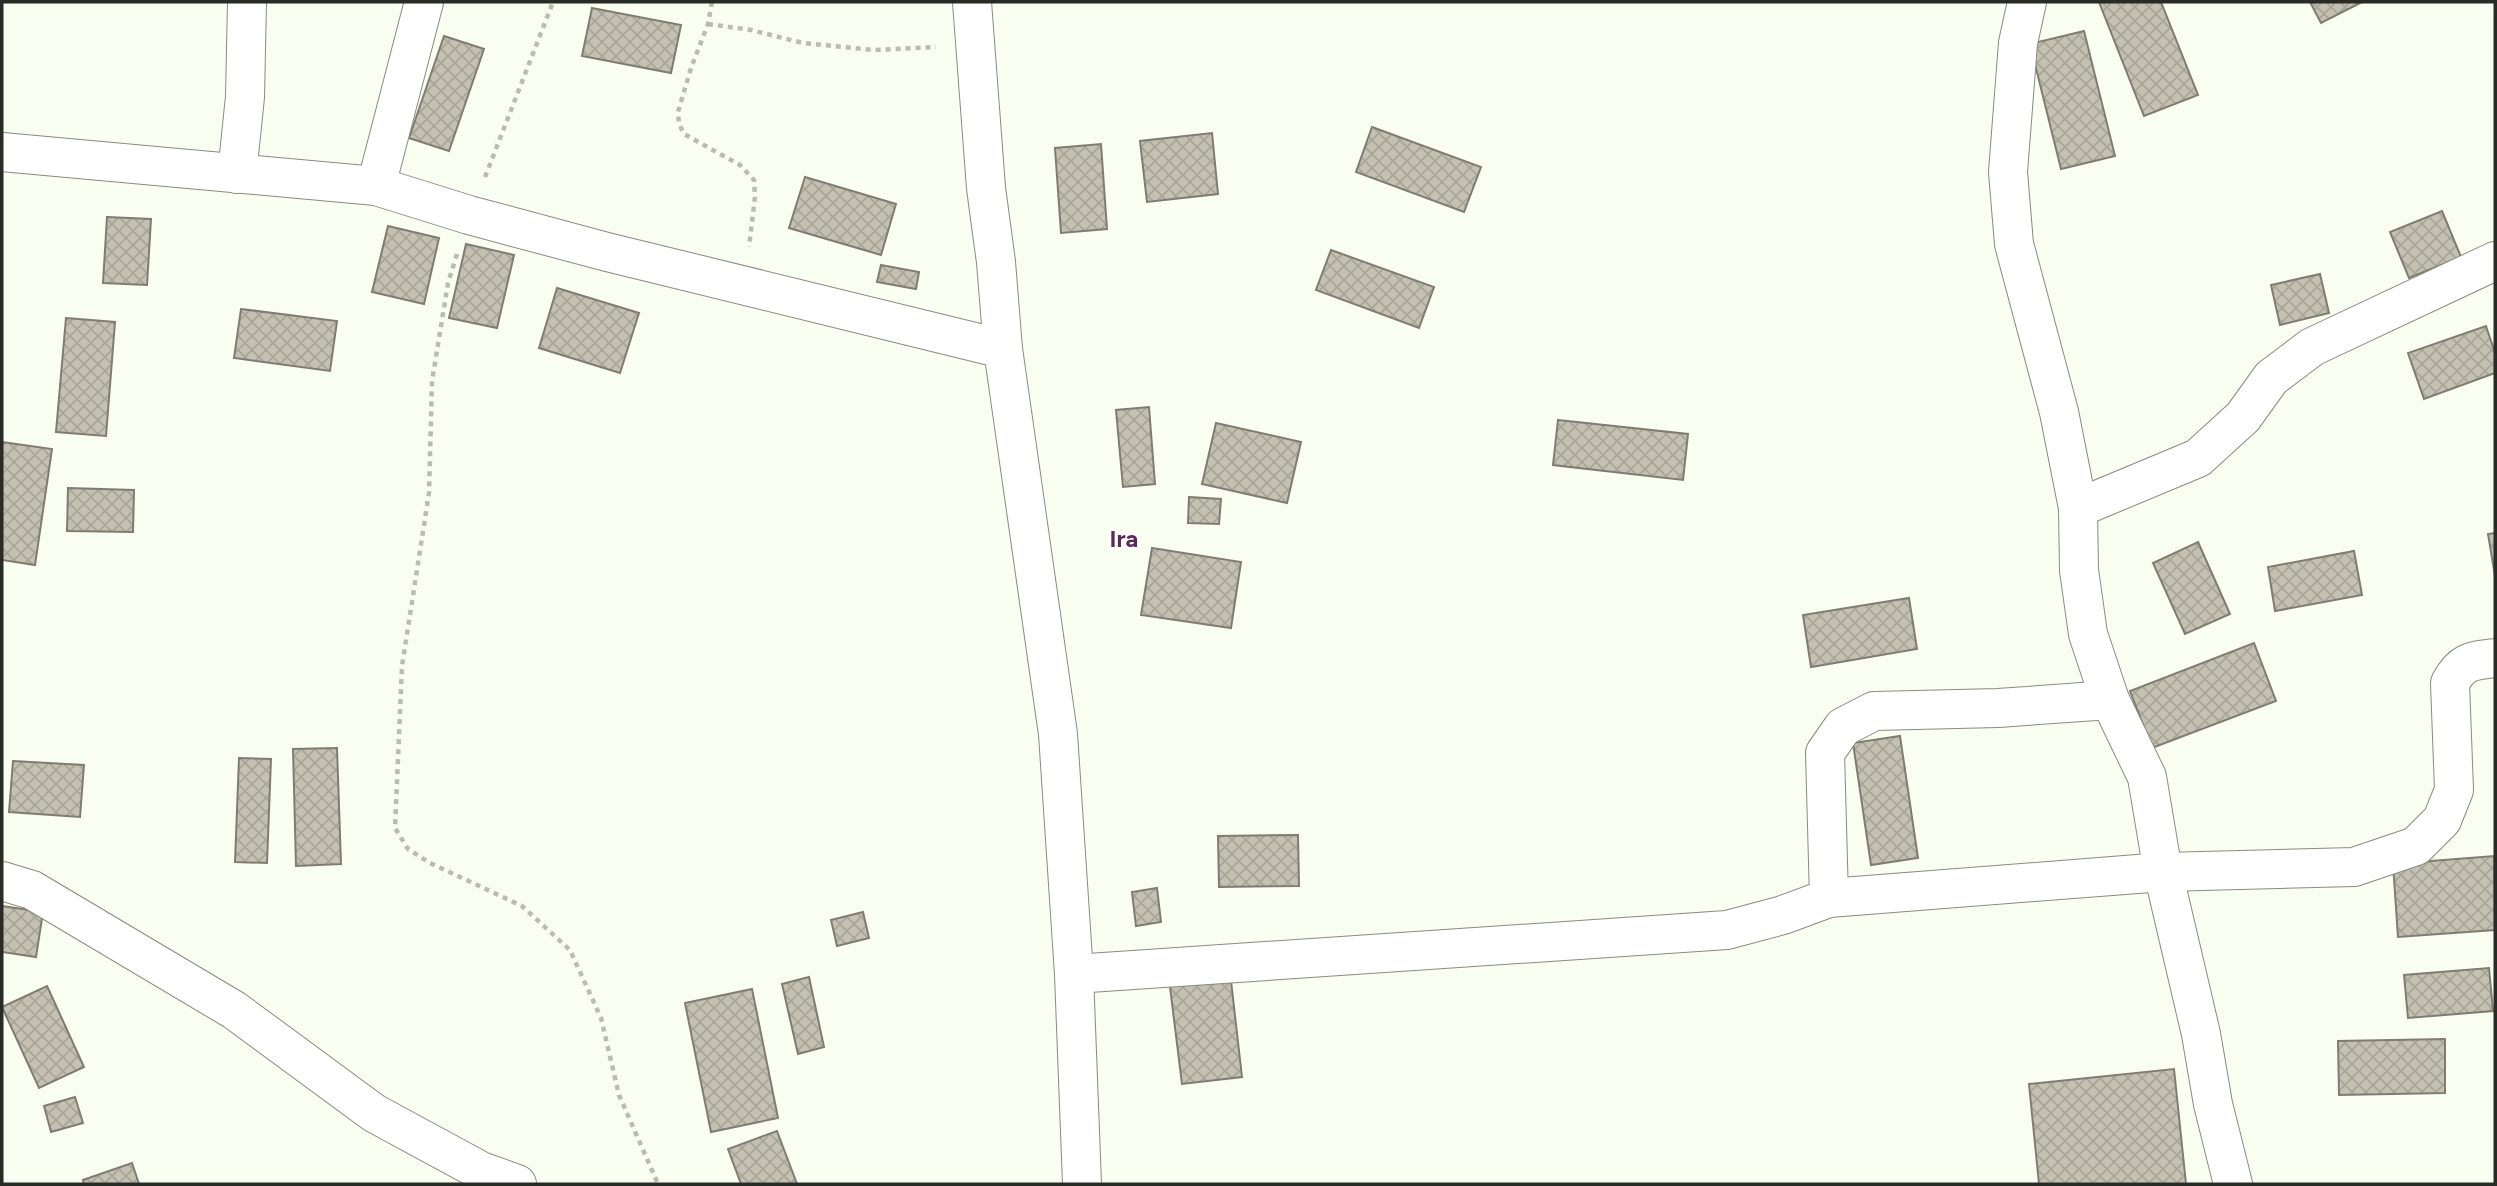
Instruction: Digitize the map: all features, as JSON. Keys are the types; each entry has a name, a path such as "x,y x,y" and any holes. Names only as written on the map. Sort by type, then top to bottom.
{"street":[{"path":"237,174 245,97 247,2"},
{"path":"376,186 425,2"},
{"path":"972,2 986,188 996,262 1003,349 1058,734 1074,974 1083,1184"},
{"path":"2027,2 2018,43 2008,172 2014,244 2059,412 2078,508 2078,570 2088,634 2110,700 2147,777 2163,872 2233,1184"},
{"path":"2,152 376,186 469,215 1003,349"},
{"path":"2078,508 2198,458 2243,417 2271,378 2312,346 2495,261"},
{"path":"1074,974 1727,930 1783,915 1829,898 2163,872 2354,867 2416,846 2442,820 2454,790 2450,683 2459,668 2473,660 2495,658"},
{"path":"1829,898 1825,753 1843,727 1874,711 1998,708 2110,700"},
{"path":"2,881 32,890 234,1010 374,1113 481,1171 517,1184"}],"path":[{"path":"553,2 469,215 448,283 432,380 429,493 402,666 395,828 408,849 430,863 522,906 570,950 601,1017 620,1095 658,1184"},
{"path":"712,2 708,24 678,112 679,124 684,134 740,165 754,180 755,197 744,286"},
{"path":"708,24 751,30 803,43 873,50 975,46"}],"building":[{"path":"2099,2 2161,2 2198,95 2144,116"},
{"path":"2310,2 2362,2 2321,23"},
{"path":"592,8 681,25 671,73 582,56"},
{"path":"2084,31 2115,156 2061,169 2030,44"},
{"path":"444,36 484,49 449,151 409,138"},
{"path":"1372,127 1481,167 1464,212 1356,172"},
{"path":"1212,133 1218,194 1147,202 1140,141"},
{"path":"1101,144 1107,229 1061,233 1055,148"},
{"path":"805,177 896,204 881,255 789,228"},
{"path":"2442,211 2461,257 2409,278 2390,232"},
{"path":"107,217 151,219 147,285 103,283"},
{"path":"388,226 439,238 424,304 372,292"},
{"path":"466,244 514,255 497,328 449,318"},
{"path":"1331,250 1434,287 1419,328 1316,290"},
{"path":"881,265 919,272 916,289 877,282"},
{"path":"2320,274 2329,313 2280,325 2271,285"},
{"path":"557,288 639,313 620,373 539,348"},
{"path":"241,309 337,321 330,371 234,358"},
{"path":"66,318 115,322 106,436 56,432"},
{"path":"2486,326 2495,353 2495,373 2424,399 2408,353"},
{"path":"1149,407 1155,484 1123,487 1116,410"},
{"path":"1558,420 1688,434 1683,480 1553,465"},
{"path":"1216,423 1301,442 1287,503 1202,484"},
{"path":"2,442 52,449 35,565 2,560"},
{"path":"68,488 134,490 133,532 67,531"},
{"path":"1189,497 1221,499 1219,524 1188,523"},
{"path":"2495,533 2495,576 2488,534"},
{"path":"2198,542 2230,614 2185,634 2153,563"},
{"path":"1152,548 1241,562 1231,628 1141,615"},
{"path":"2354,551 2362,595 2275,611 2268,567"},
{"path":"1909,598 1917,649 1811,667 1803,615"},
{"path":"2254,643 2276,701 2152,748 2130,691"},
{"path":"1900,736 1918,858 1871,865 1853,743"},
{"path":"337,748 341,864 296,866 293,749"},
{"path":"239,758 271,759 267,863 235,862"},
{"path":"13,761 84,765 80,817 9,812"},
{"path":"1298,835 1299,886 1219,887 1218,836"},
{"path":"2494,856 2495,930 2398,937 2393,864"},
{"path":"1157,888 1161,922 1136,926 1132,892"},
{"path":"2,906 43,912 36,957 2,952"},
{"path":"863,912 869,938 837,946 831,920"},
{"path":"2489,968 2493,1011 2408,1018 2404,975"},
{"path":"1230,972 1242,1077 1182,1084 1169,979"},
{"path":"809,977 824,1047 798,1054 782,984"},
{"path":"47,986 84,1067 39,1088 2,1007"},
{"path":"752,989 778,1118 711,1132 685,1003"},
{"path":"2445,1039 2445,1093 2339,1095 2338,1041"},
{"path":"2174,1069 2186,1184 2039,1184 2029,1084"},
{"path":"75,1097 83,1123 51,1132 44,1106"},
{"path":"777,1131 797,1184 741,1184 728,1149"},
{"path":"132,1163 139,1184 84,1184 83,1180"}],"district":[{"name":"Ira","path":"1124,539"}]}
